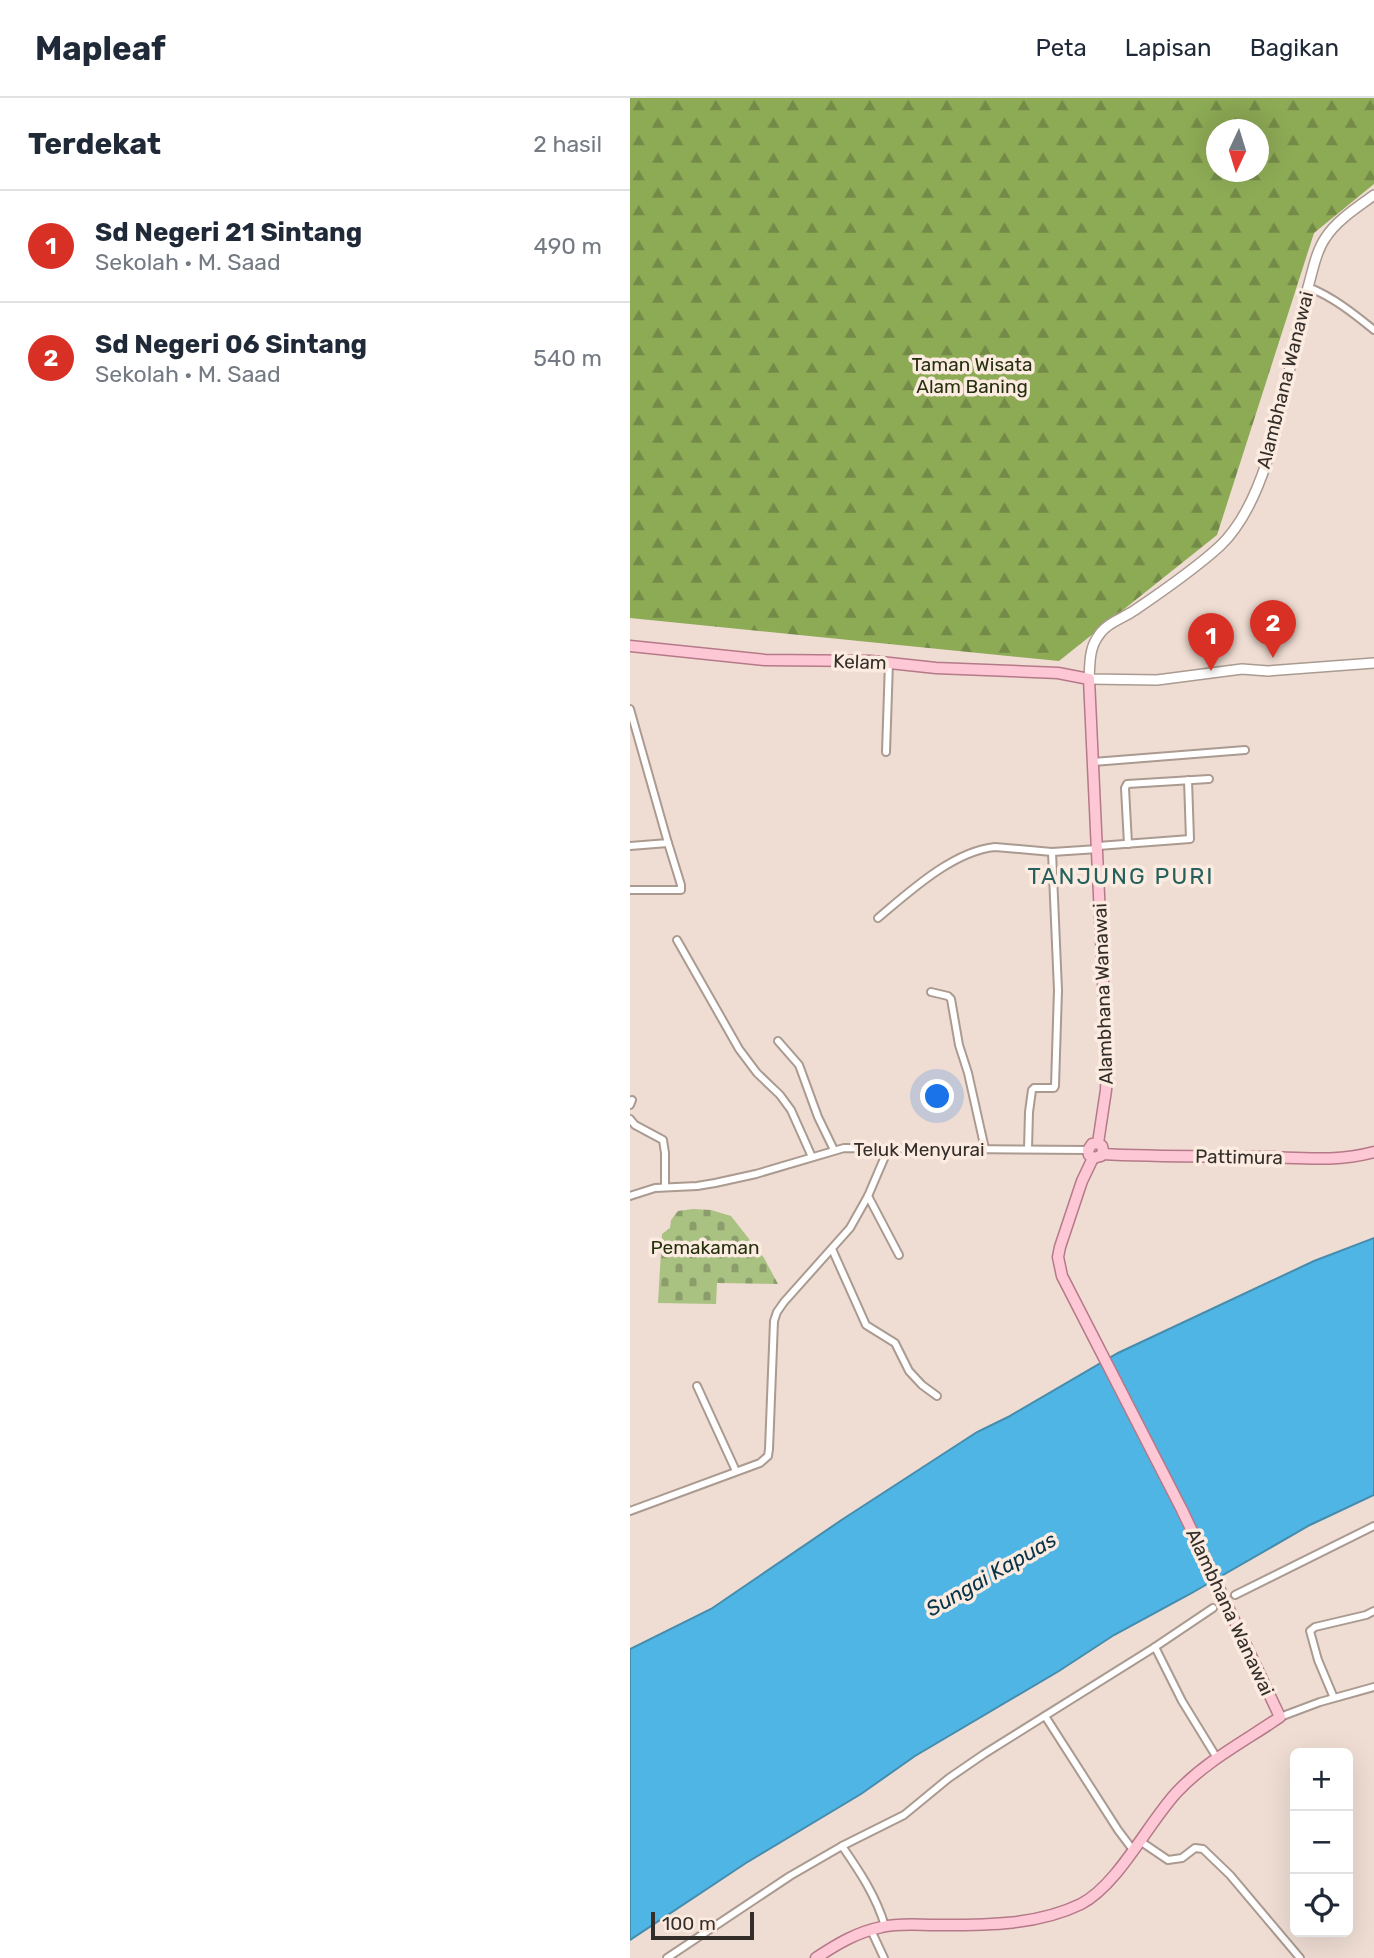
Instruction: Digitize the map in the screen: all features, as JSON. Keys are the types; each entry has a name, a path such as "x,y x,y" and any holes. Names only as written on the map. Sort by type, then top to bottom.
{"main road":[{"name":"Kelam","path":"630,646 765,660 889,662 936,668 1058,673 1089,679"},
{"name":"Alambhana Wanawai","path":"816,1958 849,1938 886,1926 1004,1924 1023,1922 1068,1910 1094,1896 1110,1881 1177,1792 1217,1758 1280,1717 1182,1510 1062,1276 1059,1264 1060,1247 1082,1181 1095,1154 1102,1146 1098,1143 1108,1068 1089,679"},
{"name":"Pattimura","path":"1095,1154 1329,1160 1374,1152"}],"street":[{"name":"Alambhana Wanawai","path":"1089,679 1091,652 1095,640 1107,626 1167,588 1221,545 1247,508 1271,447 1300,312 1315,259 1327,235 1335,226 1374,195"},
{"path":"1308,287 1322,292 1374,330"},
{"path":"886,752 889,662"},
{"path":"1089,679 1149,680 1242,670 1268,671 1374,663"},
{"path":"630,709 681,885 681,890 630,890"},
{"path":"1093,762 1245,750"},
{"path":"1128,844 1125,788 1128,784 1209,779"},
{"path":"878,918 946,866 967,855 995,847 1052,852 1190,839 1188,780"},
{"path":"630,846 668,843"},
{"path":"1028,1149 1032,1090 1055,1086 1058,990 1052,852"},
{"path":"677,940 739,1049 791,1110 812,1157"},
{"path":"931,992 951,999 959,1045 985,1149"},
{"path":"778,1041 799,1065 818,1117 834,1150"},
{"path":"630,1119 635,1125 663,1140 665,1187"},
{"name":"Teluk Menyurai","path":"630,1196 646,1189 715,1183 756,1174 834,1150 861,1147 1028,1149 1095,1154"},
{"path":"630,1511 760,1463 768,1456 776,1312 850,1228 889,1147"},
{"path":"867,1196 899,1255"},
{"path":"832,1249 866,1325 895,1343 909,1371 922,1385 937,1395"},
{"path":"697,1386 736,1471"},
{"path":"1235,1595 1374,1526"},
{"path":"667,1958 790,1876 912,1809 949,1778 1213,1608"},
{"path":"1334,1698 1318,1660 1310,1631 1374,1611"},
{"path":"1155,1647 1182,1701 1217,1758"},
{"path":"1280,1717 1374,1687"},
{"path":"1045,1716 1133,1850"},
{"path":"1140,1841 1168,1860 1182,1858 1195,1848 1203,1849 1230,1875 1300,1958"},
{"path":"842,1846 867,1882 886,1926"},
{"path":"871,1930 884,1958"}],"green space":[{"name":"Taman Wisata Alam Baning","path":"630,98 1374,98 1374,184 1314,233 1217,535 1059,661 630,618"},
{"name":"Pemakaman","path":"711,1210 731,1216 764,1258 778,1284 717,1283 716,1304 658,1303 662,1234 670,1228 671,1220 678,1211"}],"water":[{"name":"Sungai Kapuas","path":"1374,1238 1374,1495 1310,1525 1114,1635 1059,1671 915,1756 861,1794 746,1863 630,1940 630,1649 711,1609 977,1432 1118,1353 1314,1261"}],"place":[{"name":"Sd Negeri 06 Sintang","path":"1273,658"},
{"name":"Sd Negeri 21 Sintang","path":"1211,671"}],"district":[{"name":"TANJUNG PURI","path":"1121,876"}]}
